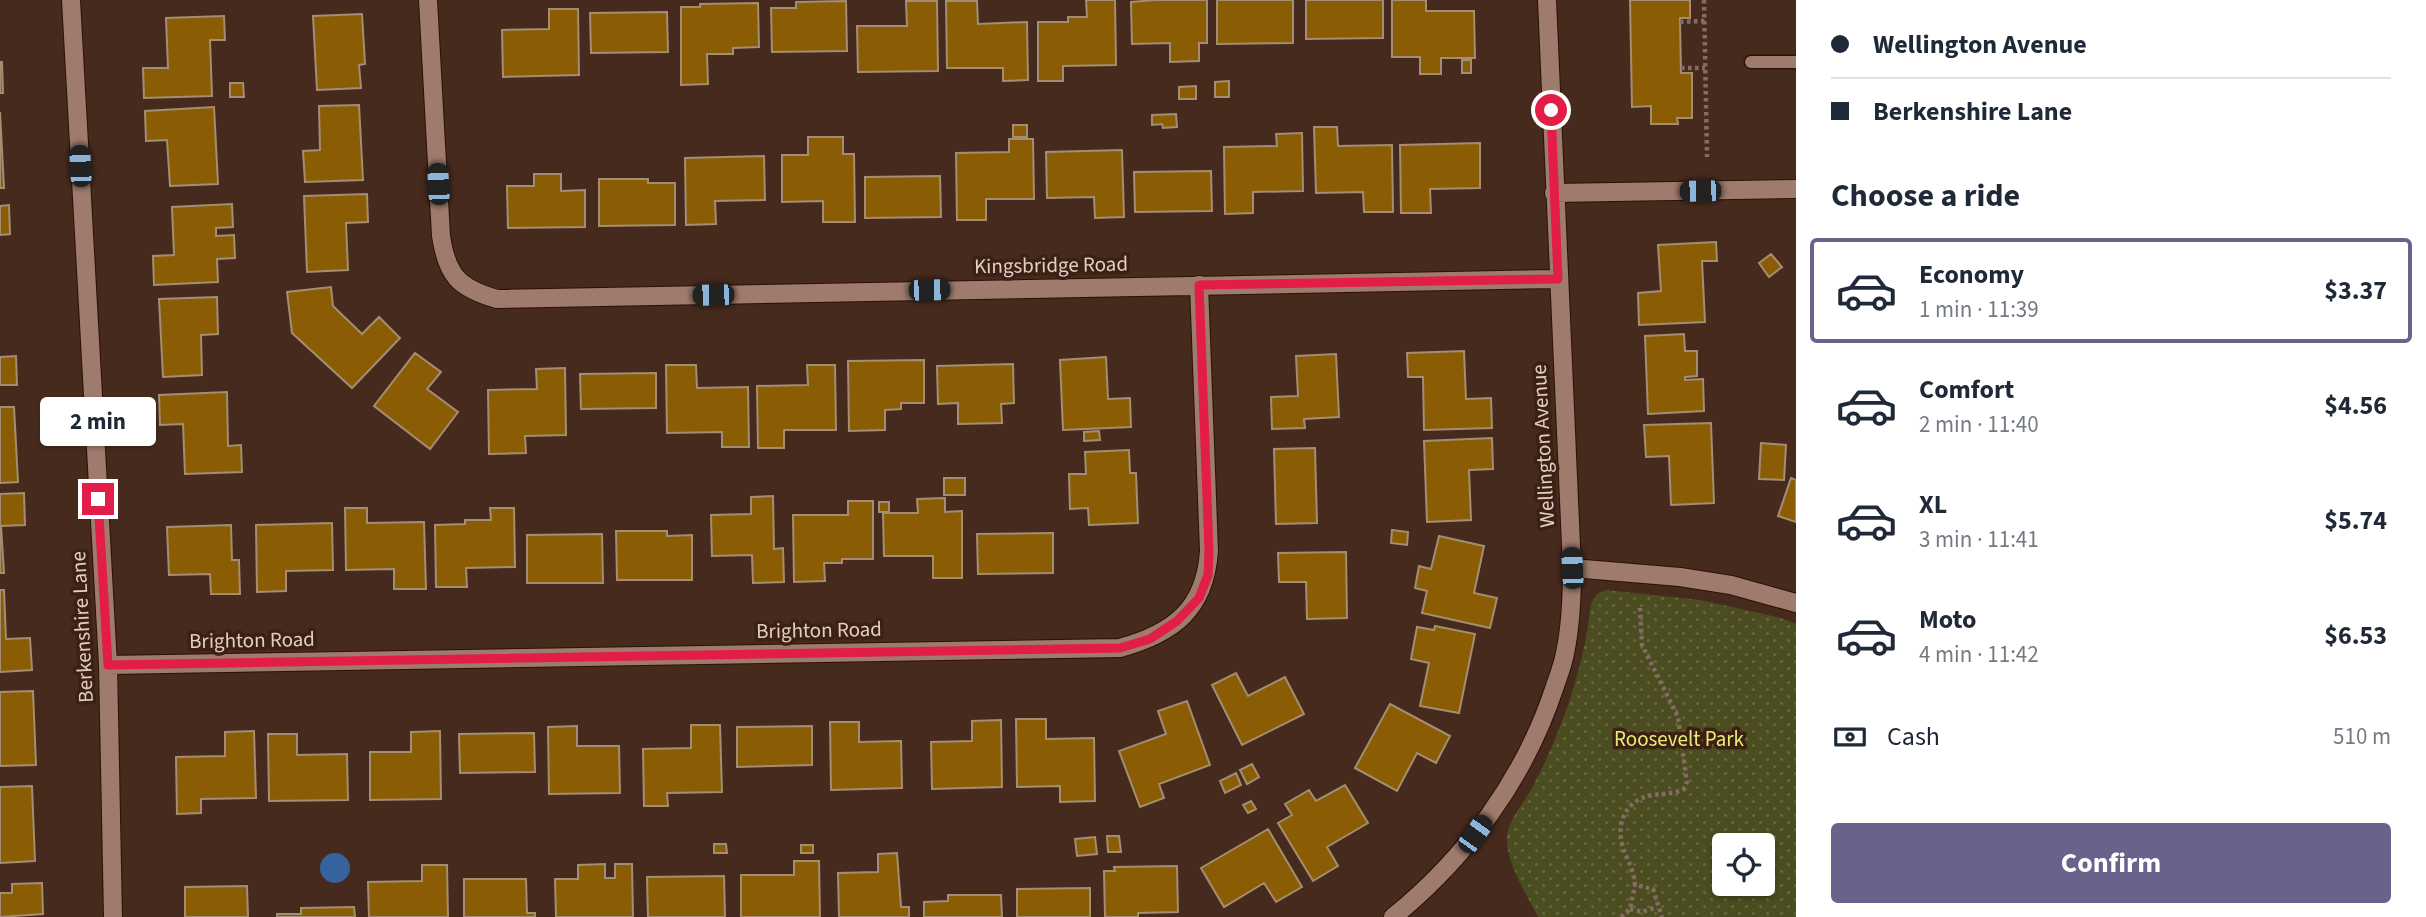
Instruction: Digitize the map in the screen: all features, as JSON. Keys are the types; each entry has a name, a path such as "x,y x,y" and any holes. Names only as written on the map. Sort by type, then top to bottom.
{"street":[{"name":"Berkenshire Lane","path":"71,0 108,665 113,917"},
{"name":"Kingsbridge Road","path":"428,0 441,236 445,262 457,279 472,292 497,299 1558,279"},
{"name":"Wellington Avenue","path":"1393,917 1422,894 1461,853 1489,814 1525,757 1544,720 1565,656 1572,612 1572,568 1546,0"},
{"path":"1554,193 1796,189"},
{"name":"Brighton Road","path":"108,665 1120,648 1150,639 1177,621 1199,598 1208,575 1199,285"},
{"path":"1572,568 1680,577 1731,585 1796,603"}],"lane":[{"path":"1751,62 1796,62"}],"path":[{"path":"1704,0 1707,157"},
{"path":"1680,22 1704,21"},
{"path":"1681,68 1705,68"},
{"path":"1621,917 1630,909 1635,885 1634,873 1621,843 1624,812 1643,797 1675,794 1684,789 1687,782 1678,717 1642,645 1640,608"},
{"path":"1635,885 1653,889 1662,917"},
{"path":"1630,909 1642,912 1657,908"}],"green space":[{"name":"Roosevelt Park","path":"1606,590 1701,600 1781,618 1796,624 1796,917 1538,917 1511,862 1507,835 1512,820 1544,764 1563,720 1583,651 1591,603 1597,594"}],"water":[{"path":"335,853 341,854 349,862 349,874 341,882 335,883 329,882 321,874 320,868 321,862 329,854"}],"building":[{"path":"1086,0 1115,0 1116,65 1063,66 1063,81 1038,81 1038,22 1068,22 1068,17 1087,17"},
{"path":"1207,0 1207,43 1199,43 1199,61 1170,62 1170,43 1132,44 1131,2"},
{"path":"1217,0 1293,0 1293,43 1217,44"},
{"path":"1306,0 1383,0 1383,38 1306,39"},
{"path":"1392,0 1426,0 1426,11 1474,11 1475,58 1441,58 1441,74 1420,74 1420,57 1392,57"},
{"path":"1630,0 1690,0 1690,18 1680,18 1680,22 1681,73 1692,73 1692,118 1677,118 1678,124 1651,124 1651,106 1632,107"},
{"path":"846,1 847,51 772,52 771,8 796,8 796,2"},
{"path":"906,1 937,1 938,71 858,72 857,26 907,26"},
{"path":"946,1 977,1 978,24 1027,22 1028,80 1003,81 1003,68 947,68"},
{"path":"758,3 759,47 733,48 733,54 707,54 708,84 681,85 681,7"},
{"path":"549,9 578,9 579,75 503,77 502,30 549,29"},
{"path":"667,12 668,52 591,53 590,13"},
{"path":"362,14 365,64 359,65 361,88 317,90 313,16"},
{"path":"224,16 225,40 210,40 212,96 144,98 143,68 168,68 166,18"},
{"path":"1462,60 1471,60 1471,73 1462,73"},
{"path":"2,62 3,93 0,93"},
{"path":"1229,81 1229,97 1215,97 1215,82"},
{"path":"230,83 243,83 244,97 230,97"},
{"path":"1196,86 1196,99 1179,99 1179,87"},
{"path":"359,105 363,180 305,182 303,151 320,150 319,106"},
{"path":"214,107 218,184 170,186 167,140 146,141 145,111"},
{"path":"0,112 4,188 0,188"},
{"path":"1176,114 1177,127 1163,128 1162,124 1152,125 1152,115"},
{"path":"1013,125 1027,125 1027,137 1013,137"},
{"path":"1314,127 1337,127 1338,146 1392,145 1393,212 1364,212 1363,192 1316,193"},
{"path":"1302,133 1303,191 1253,192 1253,213 1225,214 1224,147 1277,146 1276,134"},
{"path":"808,137 843,137 843,154 854,154 855,222 823,222 823,201 782,202 782,155 808,155"},
{"path":"1009,139 1033,139 1034,199 986,199 986,220 957,220 956,153 1009,152"},
{"path":"1480,143 1480,188 1430,189 1431,213 1401,213 1400,145"},
{"path":"1122,150 1124,217 1095,218 1094,197 1047,198 1046,152"},
{"path":"764,156 765,200 715,201 716,224 686,225 685,158"},
{"path":"1211,171 1212,211 1135,212 1134,172"},
{"path":"534,174 561,174 561,191 585,190 585,227 508,228 507,186 534,186"},
{"path":"940,176 941,217 865,218 865,177"},
{"path":"599,179 648,179 648,183 675,183 675,225 599,226"},
{"path":"367,194 368,222 346,223 348,270 307,272 304,196"},
{"path":"232,204 233,227 216,228 216,236 234,235 235,258 217,259 218,282 154,285 153,256 174,255 172,207"},
{"path":"9,205 10,234 0,235 0,206"},
{"path":"1716,242 1717,261 1702,261 1705,322 1639,325 1638,293 1661,291 1658,245"},
{"path":"1771,254 1782,267 1769,277 1759,263"},
{"path":"331,287 333,306 362,334 379,317 400,338 352,388 292,333 287,292"},
{"path":"217,297 218,334 201,335 202,375 163,377 159,299"},
{"path":"1684,334 1685,351 1697,351 1697,376 1685,377 1685,380 1703,379 1704,411 1648,414 1645,336"},
{"path":"1464,351 1466,399 1491,398 1492,428 1424,430 1423,377 1408,377 1407,353"},
{"path":"415,353 441,372 427,389 458,412 430,449 374,406"},
{"path":"1336,354 1339,417 1304,419 1305,428 1272,429 1271,397 1298,396 1296,356"},
{"path":"16,356 17,385 0,385 0,357"},
{"path":"1106,357 1108,399 1130,398 1131,427 1063,430 1060,360"},
{"path":"924,360 924,403 901,403 901,409 885,410 885,430 849,431 848,361"},
{"path":"1013,364 1014,403 1001,404 1002,423 958,424 958,403 938,404 937,366"},
{"path":"666,365 696,365 697,388 748,387 749,447 722,447 722,432 667,433"},
{"path":"807,365 835,365 836,430 784,430 784,448 758,448 757,386 808,385"},
{"path":"565,368 566,435 525,436 526,453 489,454 488,390 537,389 536,369"},
{"path":"656,373 656,408 581,409 580,374"},
{"path":"227,392 228,446 241,445 242,472 185,474 183,424 160,425 159,395"},
{"path":"0,407 14,407 18,482 0,483"},
{"path":"1711,423 1714,503 1671,505 1669,456 1646,457 1644,425"},
{"path":"1099,431 1100,440 1084,441 1084,432"},
{"path":"1492,438 1493,469 1469,470 1471,520 1427,522 1424,441"},
{"path":"1761,443 1786,445 1784,480 1759,479"},
{"path":"1315,448 1317,523 1276,524 1274,449"},
{"path":"1129,450 1130,473 1136,473 1138,523 1089,525 1088,508 1070,509 1069,474 1086,474 1085,452"},
{"path":"944,478 965,478 965,495 944,495"},
{"path":"1791,478 1796,480 1796,522 1778,516"},
{"path":"24,493 25,525 1,526 4,573 0,573 0,494"},
{"path":"773,496 774,549 783,548 784,582 753,583 752,555 712,556 711,515 751,514 751,497"},
{"path":"945,498 945,512 962,511 962,578 933,578 933,556 884,556 883,513 918,513 917,499"},
{"path":"848,501 873,501 873,559 842,559 842,563 824,563 825,581 794,582 793,515 848,515"},
{"path":"879,502 889,502 889,512 879,512"},
{"path":"345,508 367,508 367,523 424,522 426,589 394,589 394,569 346,570"},
{"path":"490,508 514,508 515,567 466,568 467,587 436,587 435,525 465,524 465,520 491,520"},
{"path":"332,523 333,570 286,571 286,591 257,592 256,525"},
{"path":"231,525 232,560 239,560 240,594 211,594 210,574 169,575 167,527"},
{"path":"1392,530 1408,532 1407,545 1391,543"},
{"path":"616,531 667,531 667,536 692,535 692,580 617,580"},
{"path":"1053,533 1053,573 978,574 977,534"},
{"path":"602,534 603,583 527,583 527,535"},
{"path":"1439,536 1484,546 1474,593 1497,598 1490,628 1422,613 1427,591 1415,588 1419,566 1431,569"},
{"path":"1346,552 1347,618 1307,619 1306,582 1279,582 1278,553"},
{"path":"0,590 4,590 6,639 30,638 32,670 0,672"},
{"path":"1435,626 1475,634 1459,713 1420,706 1429,663 1411,659 1417,627 1434,630"},
{"path":"1236,673 1248,696 1285,677 1304,714 1242,745 1212,685"},
{"path":"33,691 36,765 0,766 0,692"},
{"path":"1187,701 1210,765 1159,784 1164,798 1140,807 1119,751 1166,734 1158,711"},
{"path":"1390,704 1450,736 1436,763 1417,753 1397,791 1355,768"},
{"path":"1016,719 1046,719 1046,739 1094,738 1095,801 1060,802 1060,786 1017,787"},
{"path":"1001,720 1002,787 932,789 931,742 972,741 972,721"},
{"path":"830,722 859,722 859,742 901,741 902,788 831,790"},
{"path":"691,725 720,725 722,792 667,793 668,806 644,806 643,749 691,748"},
{"path":"577,726 577,746 619,746 620,793 549,794 548,727"},
{"path":"812,726 812,765 737,767 737,727"},
{"path":"254,731 256,798 201,799 201,813 177,814 176,757 225,756 225,732"},
{"path":"440,731 441,799 370,800 370,752 411,752 411,732"},
{"path":"534,733 535,772 460,773 459,734"},
{"path":"268,734 297,734 297,755 347,754 348,800 269,801"},
{"path":"1252,764 1259,777 1247,784 1240,770"},
{"path":"1236,773 1241,785 1225,793 1220,781"},
{"path":"1345,785 1368,823 1327,847 1338,866 1313,881 1278,823 1292,815 1285,804 1309,790 1316,801"},
{"path":"32,786 35,861 0,863 0,787"},
{"path":"1251,801 1256,809 1248,813 1243,805"},
{"path":"1268,829 1302,887 1276,902 1264,883 1224,907 1201,868"},
{"path":"1107,836 1119,836 1121,852 1108,852"},
{"path":"1095,837 1097,854 1077,856 1075,839"},
{"path":"714,844 726,844 727,853 714,853"},
{"path":"801,845 813,845 813,853 801,853"},
{"path":"897,853 901,907 909,907 909,917 839,917 838,873 878,872 878,854"},
{"path":"794,861 819,861 820,917 741,917 741,875 794,875"},
{"path":"605,864 605,878 615,878 615,864 632,864 633,917 556,917 555,879 578,879 578,865"},
{"path":"422,865 447,865 448,917 369,917 368,882 422,881"},
{"path":"1177,866 1178,912 1138,913 1138,917 1105,917 1104,871 1115,871 1114,867"},
{"path":"724,876 725,917 648,917 647,877"},
{"path":"464,879 526,879 527,913 535,913 535,917 464,917"},
{"path":"42,883 43,914 0,917 0,893 12,893 12,884"},
{"path":"247,886 248,917 185,917 185,887"},
{"path":"1090,888 1090,917 1017,917 1017,889"},
{"path":"948,895 1001,895 1002,917 924,917 924,902 948,901"},
{"path":"354,907 355,917 277,917 277,914 301,914 301,908"}],"route":[{"path":"98,499 108,665 1120,648 1150,639 1177,621 1199,598 1208,575 1199,285 1558,279 1551,110"}]}
